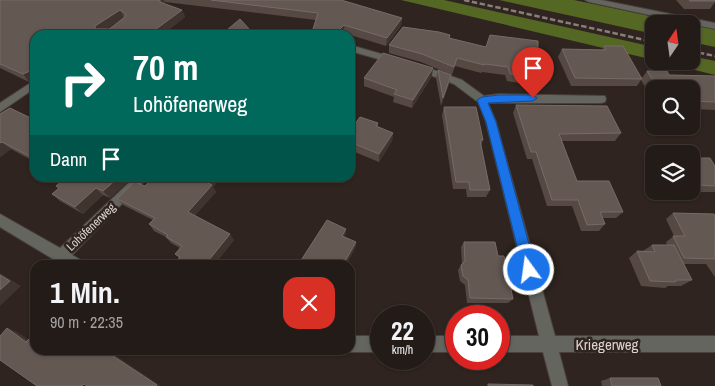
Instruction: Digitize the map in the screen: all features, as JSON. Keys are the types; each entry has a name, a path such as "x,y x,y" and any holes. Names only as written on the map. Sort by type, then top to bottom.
{"street":[{"path":"588,0 715,26"},
{"path":"355,49 444,76 458,82 482,100 491,122 560,386"},
{"path":"0,108 30,87"},
{"path":"482,100 499,98 601,99"},
{"name":"Lohöfenerweg","path":"61,256 137,182"},
{"path":"0,220 68,260"},
{"path":"355,344 370,344"},
{"name":"Kriegerweg","path":"510,344 715,344"}],"green space":[{"path":"401,0 444,0 645,45 645,58"},
{"path":"499,0 574,0 645,15 645,32"},
{"path":"700,26 715,29 715,47 700,44"},
{"path":"700,58 715,61 715,75 695,70 700,70"}],"building":[{"path":"0,0 160,0 160,2 182,10 155,30 30,30 30,71 23,74 0,64","holes":["120,10 126,14 124,18 109,29 95,29 95,26"]},
{"path":"211,0 341,0 402,18 387,38 344,25 339,30 312,30 318,13"},
{"path":"715,0 715,1 690,1"},
{"path":"240,19 250,30 227,30"},
{"path":"403,27 439,32 450,35 449,38 486,47 490,35 538,41 538,77 510,74 508,67 484,65 457,58 454,67 422,54 389,45"},
{"path":"604,46 623,46 642,79 575,78 562,49 606,50"},
{"path":"383,53 433,68 413,100 394,94 397,90 364,78"},
{"path":"438,70 451,75 443,98"},
{"path":"647,71 667,71 669,75 715,76 715,102 700,101 700,80 652,80"},
{"path":"516,105 607,106 621,133 559,134 577,181 609,181 623,212 600,212 605,224 587,225 578,200 552,200 536,152 531,152"},
{"path":"444,107 476,107 483,140 480,140 490,190 470,190 469,182 456,182"},
{"path":"10,108 30,118 30,156 2,142 0,143 0,114"},
{"path":"360,117 378,123 376,126 393,133 379,154 355,144 355,124"},
{"path":"700,158 710,158 715,166 715,186 700,185"},
{"path":"61,182 113,182 103,191 96,188 75,207 52,194 59,188 56,186"},
{"path":"134,182 145,186 149,182 209,182 212,185 188,212 230,234 209,260 177,260 180,257 175,254 182,246 149,224 155,218 117,199"},
{"path":"673,213 714,214 715,259 684,258 673,236 685,236"},
{"path":"327,220 346,229 342,236 356,242 346,260 301,260"},
{"path":"464,242 495,242 498,256 504,256 513,299 470,298 468,280 463,276 461,265 465,261"},
{"path":"652,245 674,245 692,280 677,280 675,282 650,281 637,251 655,252"},
{"path":"0,275 10,281 0,290"},
{"path":"7,328 26,342 30,338 30,355 112,355 157,385 87,386 84,384 82,386 37,386 0,360 0,336"},
{"path":"610,378 658,378 661,386 612,386"},
{"path":"488,384 533,385 533,386 488,386"}],"railway":[{"path":"464,0 645,40"},
{"path":"700,53 715,56"}],"route":[{"path":"529,270 491,122 482,100 533,98"}]}
